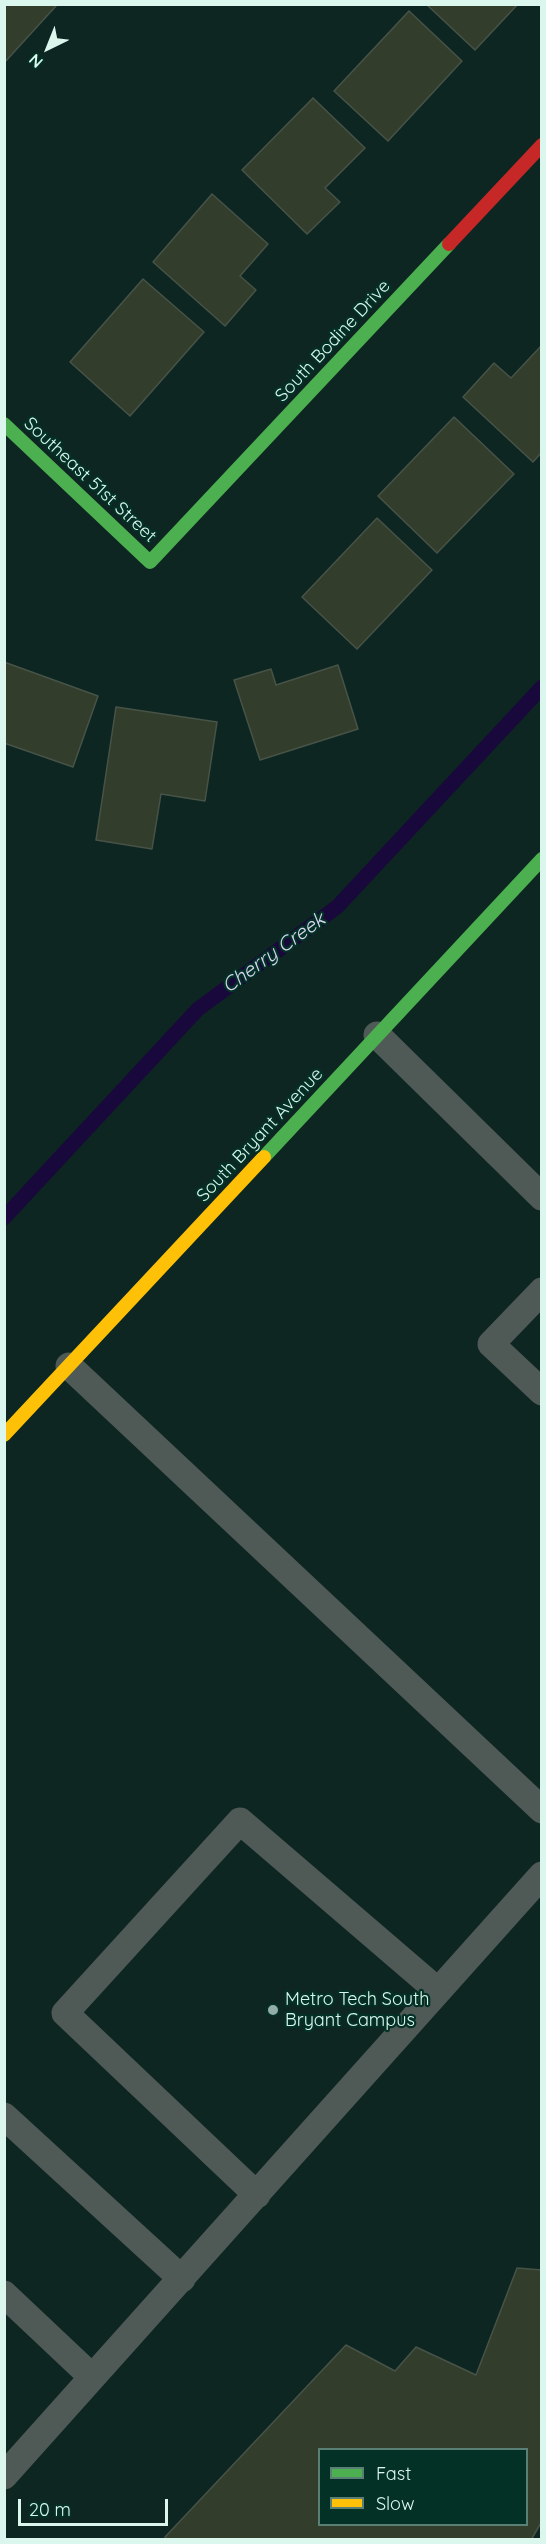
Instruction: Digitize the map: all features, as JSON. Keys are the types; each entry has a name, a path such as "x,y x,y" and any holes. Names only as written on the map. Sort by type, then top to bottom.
{"main road":[{"name":"South Bodine Drive","path":"150,562 542,145"},
{"name":"Southeast 51st Street","path":"4,424 150,562"},
{"name":"South Bryant Avenue","path":"4,1435 542,859"}],"lane":[{"path":"377,1035 542,1197"},
{"path":"542,1291 491,1344 542,1392"},
{"path":"69,1366 542,1810"},
{"path":"257,2194 65,2013 240,1821 438,1991"},
{"path":"9,2462 92,2378 182,2279 542,1875"},
{"path":"4,2116 182,2279"},
{"path":"4,2294 92,2378"}],"building":[{"path":"4,4 54,4 56,6 4,63"},
{"path":"426,4 518,4 475,50"},
{"path":"409,11 462,61 388,141 334,91"},
{"path":"313,98 365,148 325,188 340,202 307,234 242,170"},
{"path":"212,194 268,244 240,276 256,290 225,326 153,262"},
{"path":"143,279 204,332 130,416 70,362"},
{"path":"542,345 542,452 533,462 463,397 494,363 511,378"},
{"path":"454,417 514,474 437,553 378,496"},
{"path":"377,518 432,570 357,649 302,597"},
{"path":"4,662 98,696 73,767 4,743"},
{"path":"338,665 358,729 260,760 234,680 271,669 276,685"},
{"path":"116,707 217,722 205,801 161,794 152,849 96,840"},
{"path":"517,2268 542,2270 542,2521 531,2540 166,2540 165,2537 346,2345 395,2371 416,2347 476,2375"}],"waterway":[{"name":"Cherry Creek","path":"4,1218 198,1009 337,907 542,687"}],"traffic: fast":[{"path":"4,424 150,562 449,244"},
{"path":"264,1157 542,859"}],"traffic: slow":[{"path":"4,1435 264,1157"}],"traffic: jam":[{"path":"449,244 542,145"}],"place":[{"name":"Metro Tech South Bryant Campus","path":"273,2010"}]}
